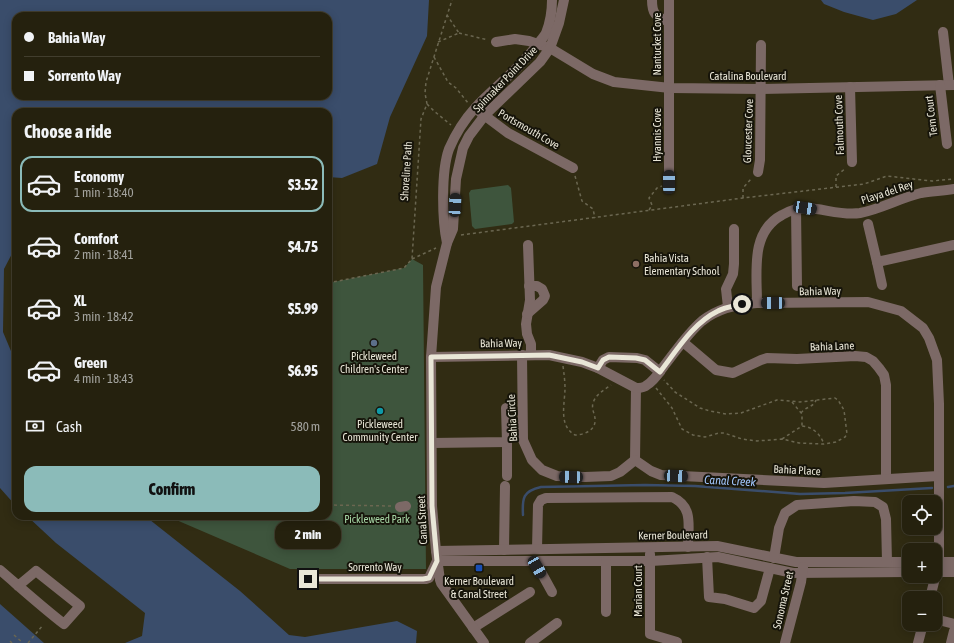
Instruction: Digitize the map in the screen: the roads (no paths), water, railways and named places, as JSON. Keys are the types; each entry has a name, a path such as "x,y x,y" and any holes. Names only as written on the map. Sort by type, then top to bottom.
{"street":[{"name":"Spinnaker Point Drive","path":"447,243 444,231 444,177 449,150 475,108 528,58 538,44 545,33 552,9 552,0"},
{"name":"Spinnaker Point Drive","path":"431,357 436,287 452,229 456,179 463,148 469,136 484,116 540,62 550,48 559,23 564,0"},
{"path":"652,0 652,10 655,16 669,22"},
{"name":"Nantucket Cove","path":"669,0 670,88"},
{"name":"Tern Court","path":"943,32 947,85 946,144"},
{"name":"Catalina Boulevard","path":"496,42 515,39 538,44 550,48 593,74 614,82 670,88 761,89 947,85"},
{"name":"Gloucester Cove","path":"758,172 760,160 761,45"},
{"name":"Falmouth Cove","path":"850,87 852,162"},
{"name":"Hyannis Cove","path":"669,182 670,88"},
{"name":"Portsmouth Cove","path":"475,108 508,133 572,168"},
{"name":"Playa del Rey","path":"757,303 758,248 761,236 767,226 774,220 796,209 805,208 843,214 859,213 921,193 954,189"},
{"path":"796,209 797,286"},
{"path":"868,224 882,285"},
{"path":"728,307 726,289 733,274 734,229"},
{"name":"Bahia Circle","path":"528,245 530,300 526,324 527,334 531,344 526,355 523,440 532,460 542,470 557,476 584,477 611,476 620,472 635,460"},
{"path":"877,262 954,245"},
{"path":"527,314 543,300 545,296 545,292 542,288 537,286 529,286"},
{"name":"Bahia Way","path":"431,357 526,355 549,355 563,357 598,368 636,388 641,388 650,383 702,321 712,314 728,307 757,303 868,302 901,311 923,328 933,346 937,360 939,404 937,543"},
{"name":"Bahia Lane","path":"684,342 716,370 733,373 767,358 797,359 855,356 866,357 873,361 884,375 886,385 886,479"},
{"name":"Canal Street","path":"431,357 432,506 436,556 440,580 474,628 481,642"},
{"path":"598,368 603,360 609,357 636,358 645,360 659,373"},
{"path":"635,460 636,388"},
{"path":"504,550 507,442 506,408"},
{"path":"432,443 507,442"},
{"name":"Bahia Place","path":"635,460 651,471 661,475 824,484 938,476"},
{"path":"537,549 538,505 541,500 546,498 588,497 672,497 679,500 686,509 688,515 688,547"},
{"path":"774,558 779,528 785,512 797,505 854,501 875,502 883,507 886,519 887,562"},
{"name":"Kerner Boulevard","path":"436,556 504,550 717,546 796,562 902,562"},
{"name":"Marian Court","path":"650,548 650,634 677,642"},
{"name":"Kerner Boulevard","path":"436,556 535,561 650,561 718,557 793,573 902,572"},
{"name":"Sorrento Way","path":"302,579 426,579 429,578 436,556"},
{"path":"708,557 709,597 726,599 754,608 761,601 770,568"},
{"path":"535,561 552,592"},
{"path":"606,561 606,612"},
{"name":"Sonoma Street","path":"785,643 801,582 804,562"},
{"path":"942,565 954,562"},
{"path":"942,569 954,572"},
{"path":"0,570 18,586 64,624 80,606 36,571 18,586"},
{"path":"474,628 530,592"},
{"path":"942,621 954,624"},
{"path":"530,643 557,623"},
{"path":"918,643 922,631"},
{"path":"951,643 954,631"}],"water":[{"path":"0,0 429,0 427,36 390,117 377,164 342,178 332,177 332,108 12,108 12,254 4,269 3,332 12,353 12,502 0,488"},
{"path":"821,0 917,0 896,14 873,20 844,12 824,4"},
{"path":"31,520 150,520 240,591 289,635 305,637 397,621 417,631 416,643 125,643 142,636 145,613 56,543"},
{"path":"0,604 44,643 0,643"}],"waterway":[{"name":"Canal Creek","path":"523,515 525,496 530,491 541,487 645,485 695,486 800,494 932,488"},
{"name":"Canal Creek","path":"948,487 954,486"}],"place":[{"name":"Bahia Vista Elementary School","path":"636,264"},
{"name":"Pickleweed Children's Center","path":"374,343"},
{"name":"Pickleweed Community Center","path":"380,411"},
{"name":"Kerner Boulevard & Canal Street","path":"479,568"}],"park label":[{"name":"Pickleweed Park","path":"377,519"}]}
